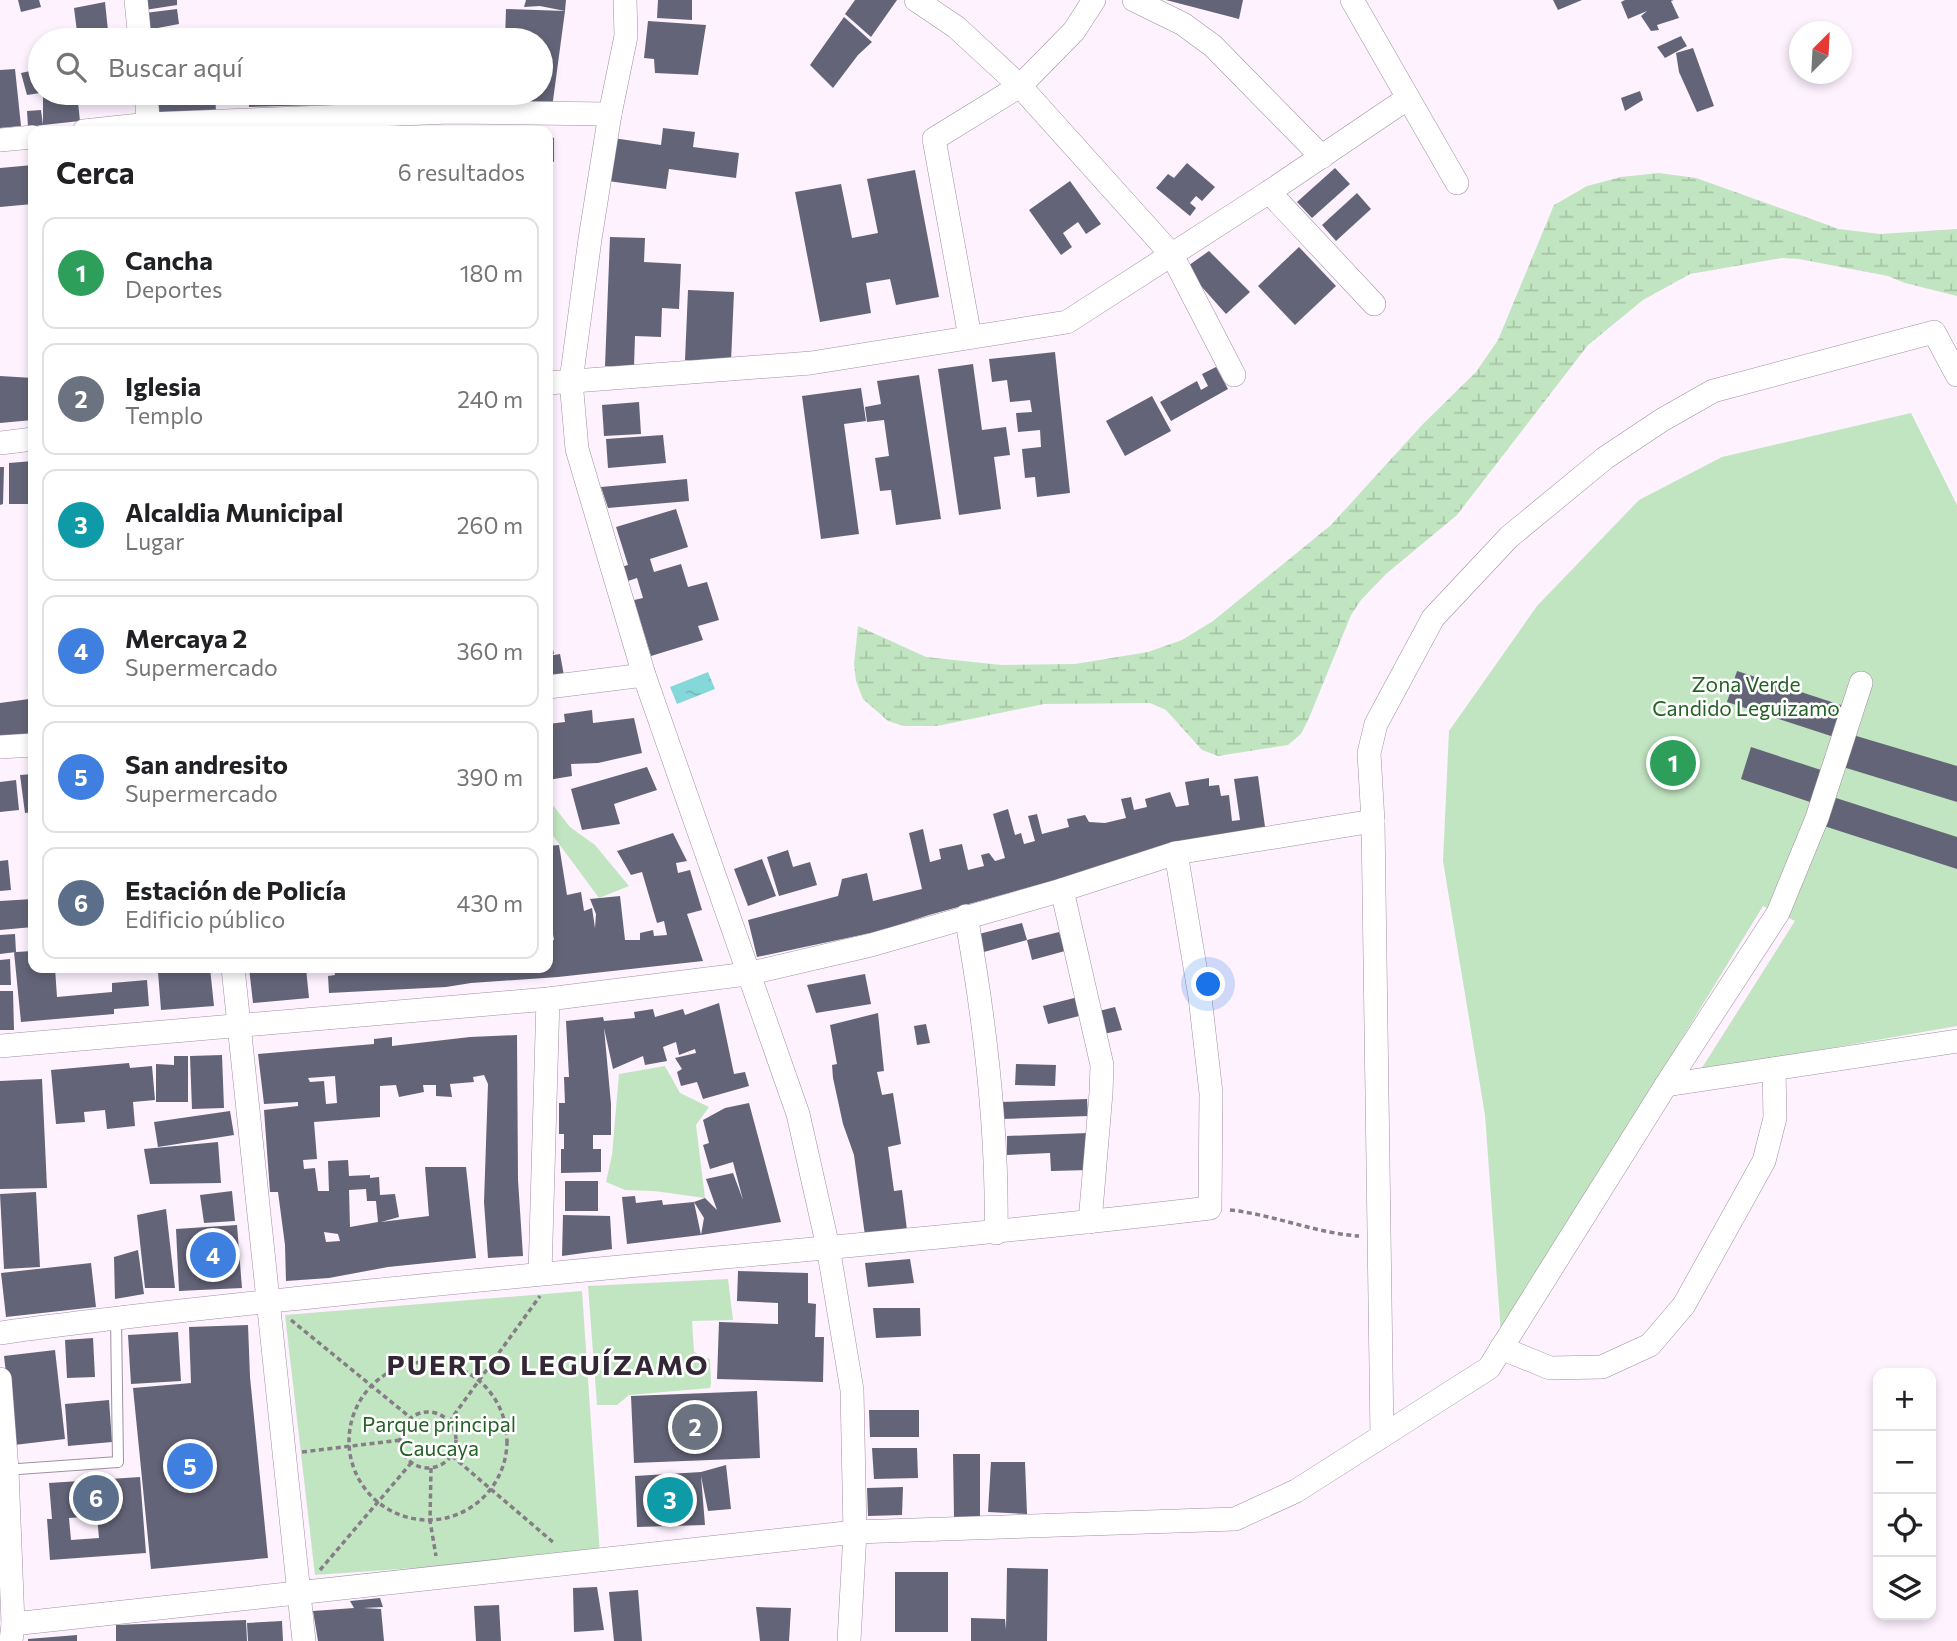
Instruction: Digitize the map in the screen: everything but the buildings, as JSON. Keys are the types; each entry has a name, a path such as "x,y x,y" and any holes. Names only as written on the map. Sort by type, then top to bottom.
{"street":[{"path":"136,0 139,28"},
{"path":"625,0 626,36 610,114 590,239 571,381 577,449 644,675 797,1114 828,1247 852,1390 855,1532 849,1641"},
{"path":"916,0 956,27 1020,86 1172,255 1234,376"},
{"path":"970,337 934,139 1020,86 1074,31 1094,0"},
{"path":"1134,0 1183,24 1213,46 1322,157"},
{"path":"1352,0 1457,183"},
{"path":"553,383 811,363 1068,322 1408,98"},
{"path":"147,105 149,126"},
{"path":"187,126 451,112 610,114"},
{"path":"0,140 28,137"},
{"path":"1269,192 1374,303"},
{"path":"1381,1436 1373,821 1369,753 1377,724 1433,618 1509,537 1605,458 1662,420 1713,391 1934,332 1957,375"},
{"path":"0,443 28,440"},
{"path":"553,686 644,675"},
{"path":"0,1379 12,1633 297,1592 439,1579 855,1532 1235,1519 1296,1491 1489,1368 1666,1085 1778,913 1817,818 1861,683"},
{"path":"0,747 28,744"},
{"path":"0,1046 548,999 747,974 872,945 1062,890 1176,853 1373,821"},
{"path":"0,1333 116,1317 540,1274 996,1233 1210,1208 1211,1093 1200,997 1176,853"},
{"path":"1062,890 1102,1065 1090,1222"},
{"path":"966,916 982,1003 994,1140 996,1233"},
{"path":"233,973 304,1641"},
{"path":"540,1274 548,999"},
{"path":"1666,1085 1957,1041"},
{"path":"1501,1348 1550,1368 1602,1367 1650,1345 1684,1305 1763,1161 1775,1118 1774,1069"}],"lane":[{"path":"4,1470 118,1462 116,1317"}],"path":[{"path":"1210,1208 1271,1216 1331,1233 1380,1238"},
{"path":"449,1422 542,1294 540,1274"},
{"path":"268,1302 411,1418"},
{"path":"423,1361 458,1366 481,1378 503,1412 509,1442 503,1472 492,1490 460,1515 430,1521 402,1516 377,1502 358,1480 348,1446 349,1425 363,1393 370,1384 390,1370 423,1361"},
{"path":"431,1412 441,1415 449,1422 455,1432 456,1444 452,1456 443,1464 431,1468 412,1462 405,1455 401,1440 404,1426 411,1418 431,1412"},
{"path":"283,1454 401,1440"},
{"path":"452,1456 577,1564"},
{"path":"297,1592 315,1575 412,1462"},
{"path":"431,1468 430,1521 439,1579"}],"green space":[{"path":"1659,173 1696,178 1839,229 1880,234 1957,229 1957,296 1888,276 1782,258 1690,274 1643,300 1588,345 1457,515 1386,574 1361,600 1351,615 1301,734 1288,745 1218,756 1202,750 1166,710 1150,703 1044,704 937,726 904,726 888,721 863,699 856,681 854,664 858,626 926,657 1001,665 1075,664 1148,652 1182,640 1213,621 1331,525 1423,424 1476,372 1498,340 1554,205 1587,186 1621,177"},
{"name":"Zona Verde Candido Leguizamo","path":"1911,413 1957,505 1957,1026 1700,1071 1795,921 1763,906 1501,1334 1485,1115 1443,861 1449,731 1537,606 1639,500 1722,457"},
{"path":"553,805 570,827 595,845 629,886 599,898 553,836"},
{"path":"665,1066 680,1093 709,1107 696,1125 705,1198 625,1190 606,1182 612,1155 619,1074"},
{"path":"728,1279 733,1320 692,1321 694,1352 710,1359 710,1388 629,1395 617,1405 597,1405 588,1286"},
{"name":"Parque principal Caucaya","path":"582,1291 600,1555 315,1575 285,1315"}],"water":[{"path":"708,672 715,689 677,704 670,687"}],"place":[{"name":"Cancha","path":"1673,763"},
{"name":"Mercaya 2","path":"213,1255"},
{"name":"Iglesia","path":"695,1427"},
{"name":"San andresito","path":"190,1466"},
{"name":"Estación de Policía","path":"96,1498"},
{"name":"Alcaldia Municipal","path":"670,1500"}],"district":[{"name":"PUERTO LEGUÍZAMO","path":"548,1364"}]}
